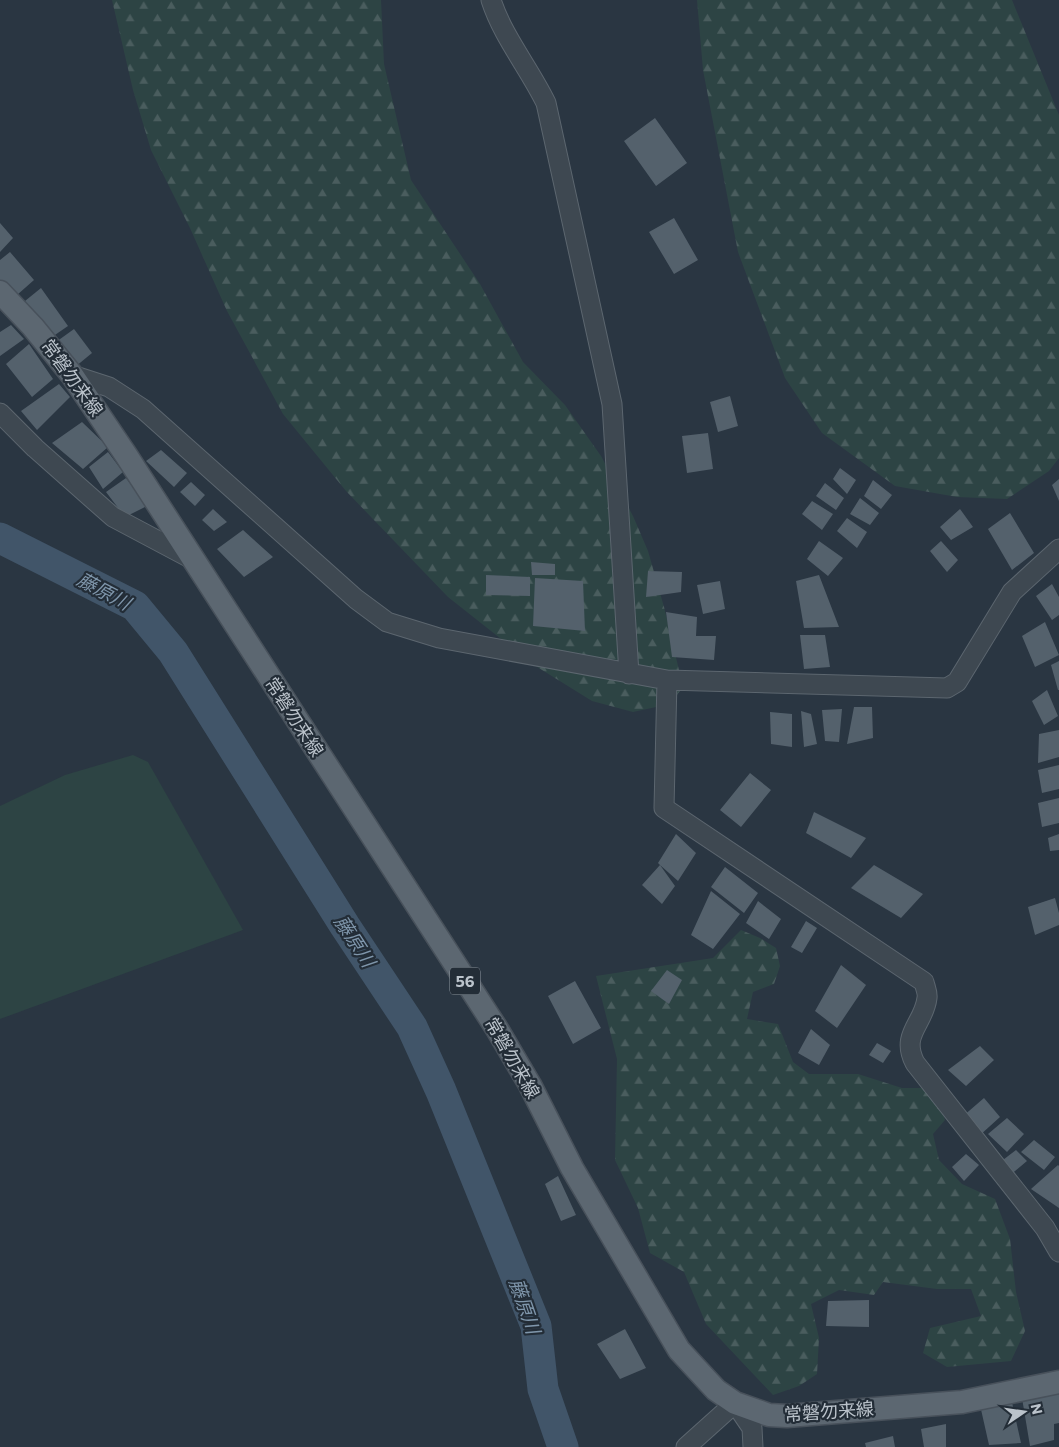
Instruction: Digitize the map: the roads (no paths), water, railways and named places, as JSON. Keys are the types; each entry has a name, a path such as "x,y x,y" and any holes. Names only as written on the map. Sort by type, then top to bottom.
{"main road":[{"name":"常磐勿来線","path":"0,292 34,327 72,375 194,560 497,1029 530,1085 572,1168 679,1350 716,1390 735,1403 769,1415 787,1416 962,1402 1059,1382"}],"street":[{"path":"490,0 510,42 536,82 546,103 612,404 629,674"},
{"path":"72,375 109,386 143,409 356,600 387,622 439,638 629,674 667,680 947,688 957,682 1012,592 1059,549"},
{"path":"0,413 35,448 113,517 194,560"},
{"path":"667,680 664,808 924,982 928,998 910,1040 909,1051 915,1062 1045,1228 1059,1252"},
{"path":"686,1447 735,1403 752,1428 752,1447"}],"waterway":[{"name":"藤原川","path":"0,538 135,606 173,652 345,926 412,1027 441,1091 536,1326 543,1389 563,1447"}]}
